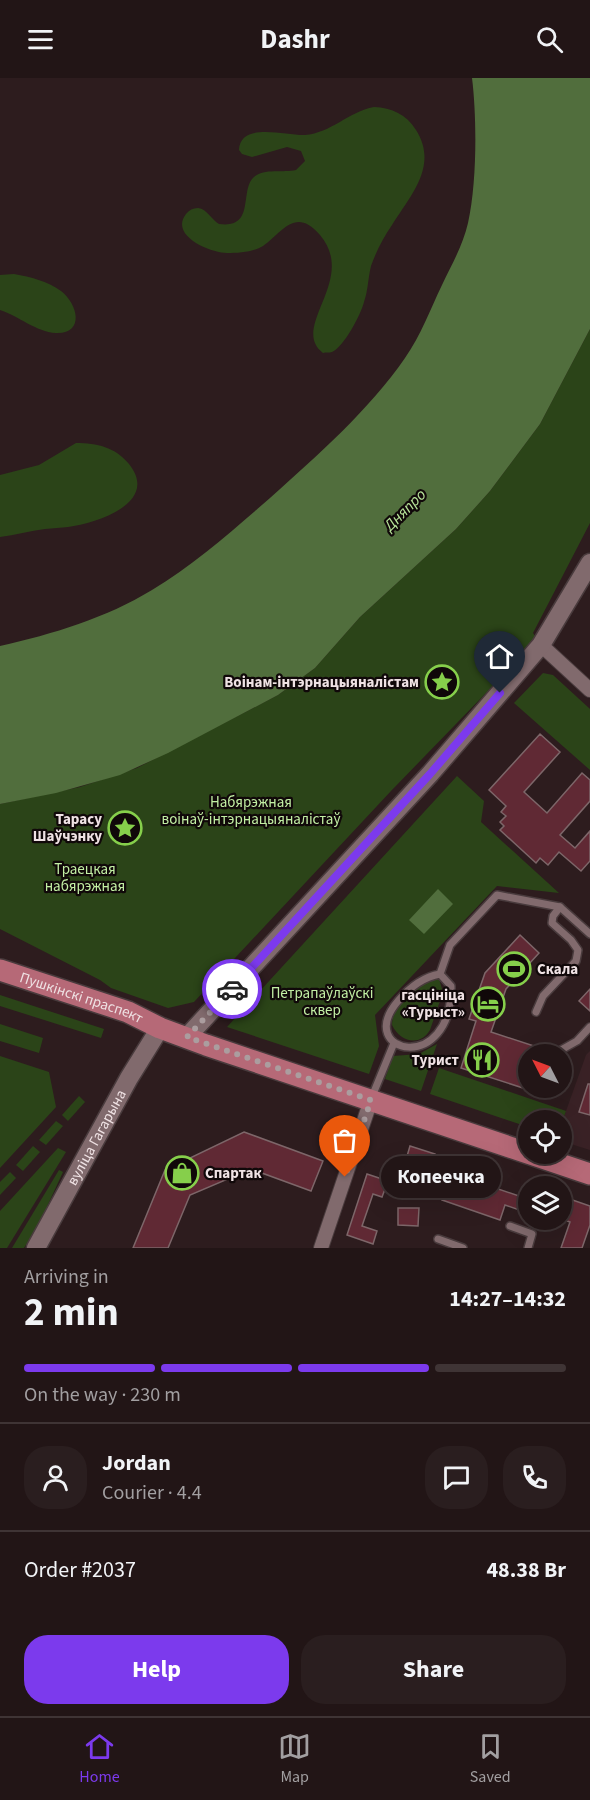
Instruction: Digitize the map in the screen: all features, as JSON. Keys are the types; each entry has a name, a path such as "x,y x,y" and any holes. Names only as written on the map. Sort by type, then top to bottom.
{"main road":[{"path":"187,1037 430,774 541,645 590,563"},
{"name":"Пушкінскі праспект","path":"0,970 128,1012 160,1028 590,1174"},
{"name":"Пушкінскі праспект","path":"0,985 124,1025 160,1028"},
{"name":"вуліца Гагарына","path":"36,1248 160,1028"}],"street":[{"path":"541,645 590,690"},
{"path":"321,1248 371,1100"}],"lane":[{"path":"440,974 450,945 497,895 560,907 590,934"},
{"path":"536,1011 543,996 576,961 579,950 552,923 553,916 560,907"},
{"path":"440,974 451,986 451,995 447,1016 437,1035 424,1045 417,1047 409,1048 394,1043 386,1026 387,1018 393,1007 418,982 440,974"},
{"path":"572,1044 590,1027"},
{"path":"371,1100 394,1043"},
{"path":"510,1226 532,1234 528,1248"},
{"path":"438,1239 463,1248"}],"shaded area":[{"path":"590,1051 590,1150 572,1144 572,1110 566,1110 586,1055"}],"green space":[{"path":"374,107 398,113 412,124 422,143 423,168 414,192 375,256 365,298 356,322 337,349 323,353 315,342 314,330 332,269 330,252 320,235 311,227 296,222 259,248 246,252 227,253 211,250 194,242 187,236 182,222 188,211 198,208 204,210 219,224 231,224 238,221 254,177 269,172 296,170 305,161 301,151 287,147 252,157 242,154 239,150 241,141 247,136 266,132 305,135 314,133"},
{"path":"14,274 33,278 61,291 75,310 75,324 71,329 65,332 49,332 0,310 0,275"},
{"name":"Набярэжная воінаў-інтэрнацыяналістаў","path":"590,329 590,523 533,633 535,636 519,659 391,791 194,1002 168,1008 111,988 100,980 0,929 0,804 80,787 137,768 278,695 315,668 360,617 456,529 490,491 540,424"},
{"path":"76,443 105,447 124,458 136,478 137,490 131,500 108,516 80,525 0,537 0,475 39,465"},
{"path":"543,673 553,675 590,709 590,770 514,703"},
{"name":"Петрапаўлаўскі сквер","path":"457,776 484,801 481,822 559,893 497,886 375,1015 379,1046 369,1074 227,1027"},
{"path":"435,977 439,979 443,992 430,1030 421,1039 405,1039 392,1025 396,1010 407,996"},
{"path":"0,995 104,1029 101,1038 0,1006"},
{"path":"0,1024 43,1038 39,1053 0,1041"},
{"path":"437,1044 421,1091 385,1079 393,1056 419,1054"},
{"path":"0,1056 49,1072 56,1107 0,1168"},
{"path":"439,1068 518,1095 518,1098 528,1098 563,1110 518,1110 518,1124 430,1094"},
{"path":"79,1096 85,1102 68,1121 62,1115"},
{"path":"56,1121 63,1126 46,1145 39,1140"},
{"path":"33,1146 40,1152 23,1171 16,1165"},
{"path":"58,1148 66,1152 7,1248 0,1248 0,1211"},
{"path":"59,1170 63,1172 39,1224 24,1248 12,1248"},
{"path":"10,1172 16,1178 0,1195 0,1182"}],"water":[{"name":"Дняпро","path":"472,78 590,78 590,329 540,424 490,491 456,529 360,617 315,668 278,695 168,753 120,775 56,793 0,804 0,646 98,617 152,590 183,569 242,522 324,449 375,396 411,349 457,254 468,223 475,150"},
{"path":"438,889 453,904 424,934 409,920"}],"building":[{"path":"442,674 450,684 441,692 433,682"},
{"path":"540,734 560,752 524,792 547,813 582,773 590,780 590,801 560,835 575,848 590,831 590,861 581,871 559,852 548,865 540,858 536,863 500,830 504,826 500,822 506,816 501,812 506,806 489,790"},
{"name":"гасцініца «Турыст»","path":"520,935 539,953 506,989 491,1032 528,1044 518,1044 518,1086 461,1068 476,1021 469,1019 485,973"},
{"path":"590,989 590,1011 579,1001"},
{"path":"588,1084 590,1084 590,1115 579,1112"},
{"path":"244,1132 323,1161 311,1191 251,1169 190,1195 168,1248 133,1248 165,1170"},
{"path":"410,1146 435,1154 430,1171 405,1163"},
{"path":"451,1173 518,1196 518,1210 505,1205 500,1220 442,1200"},
{"path":"367,1174 388,1181 382,1197 373,1194 362,1226 377,1231 373,1244 347,1235"},
{"path":"572,1200 590,1206 590,1225 582,1248 561,1248 567,1230 572,1230"},
{"path":"398,1208 419,1208 418,1226 398,1225"}],"way so far":[{"path":"232,989 187,1037 371,1100 345,1177"}],"place":[{"name":"Воінам-інтэрнацыяналістам","path":"442,682"},
{"name":"Тарасу Шаўчэнку","path":"125,828"},
{"name":"Скала","path":"514,969"},
{"name":"гасцініца «Турыст»","path":"488,1004"},
{"name":"Турист","path":"482,1060"},
{"name":"Спартак","path":"182,1173"},
{"name":"Копеечка","path":"345,1177"}],"route":[{"path":"232,989 430,774 500,693"}],"park label":[{"name":"Траецкая набярэжная","path":"85,878"}]}
